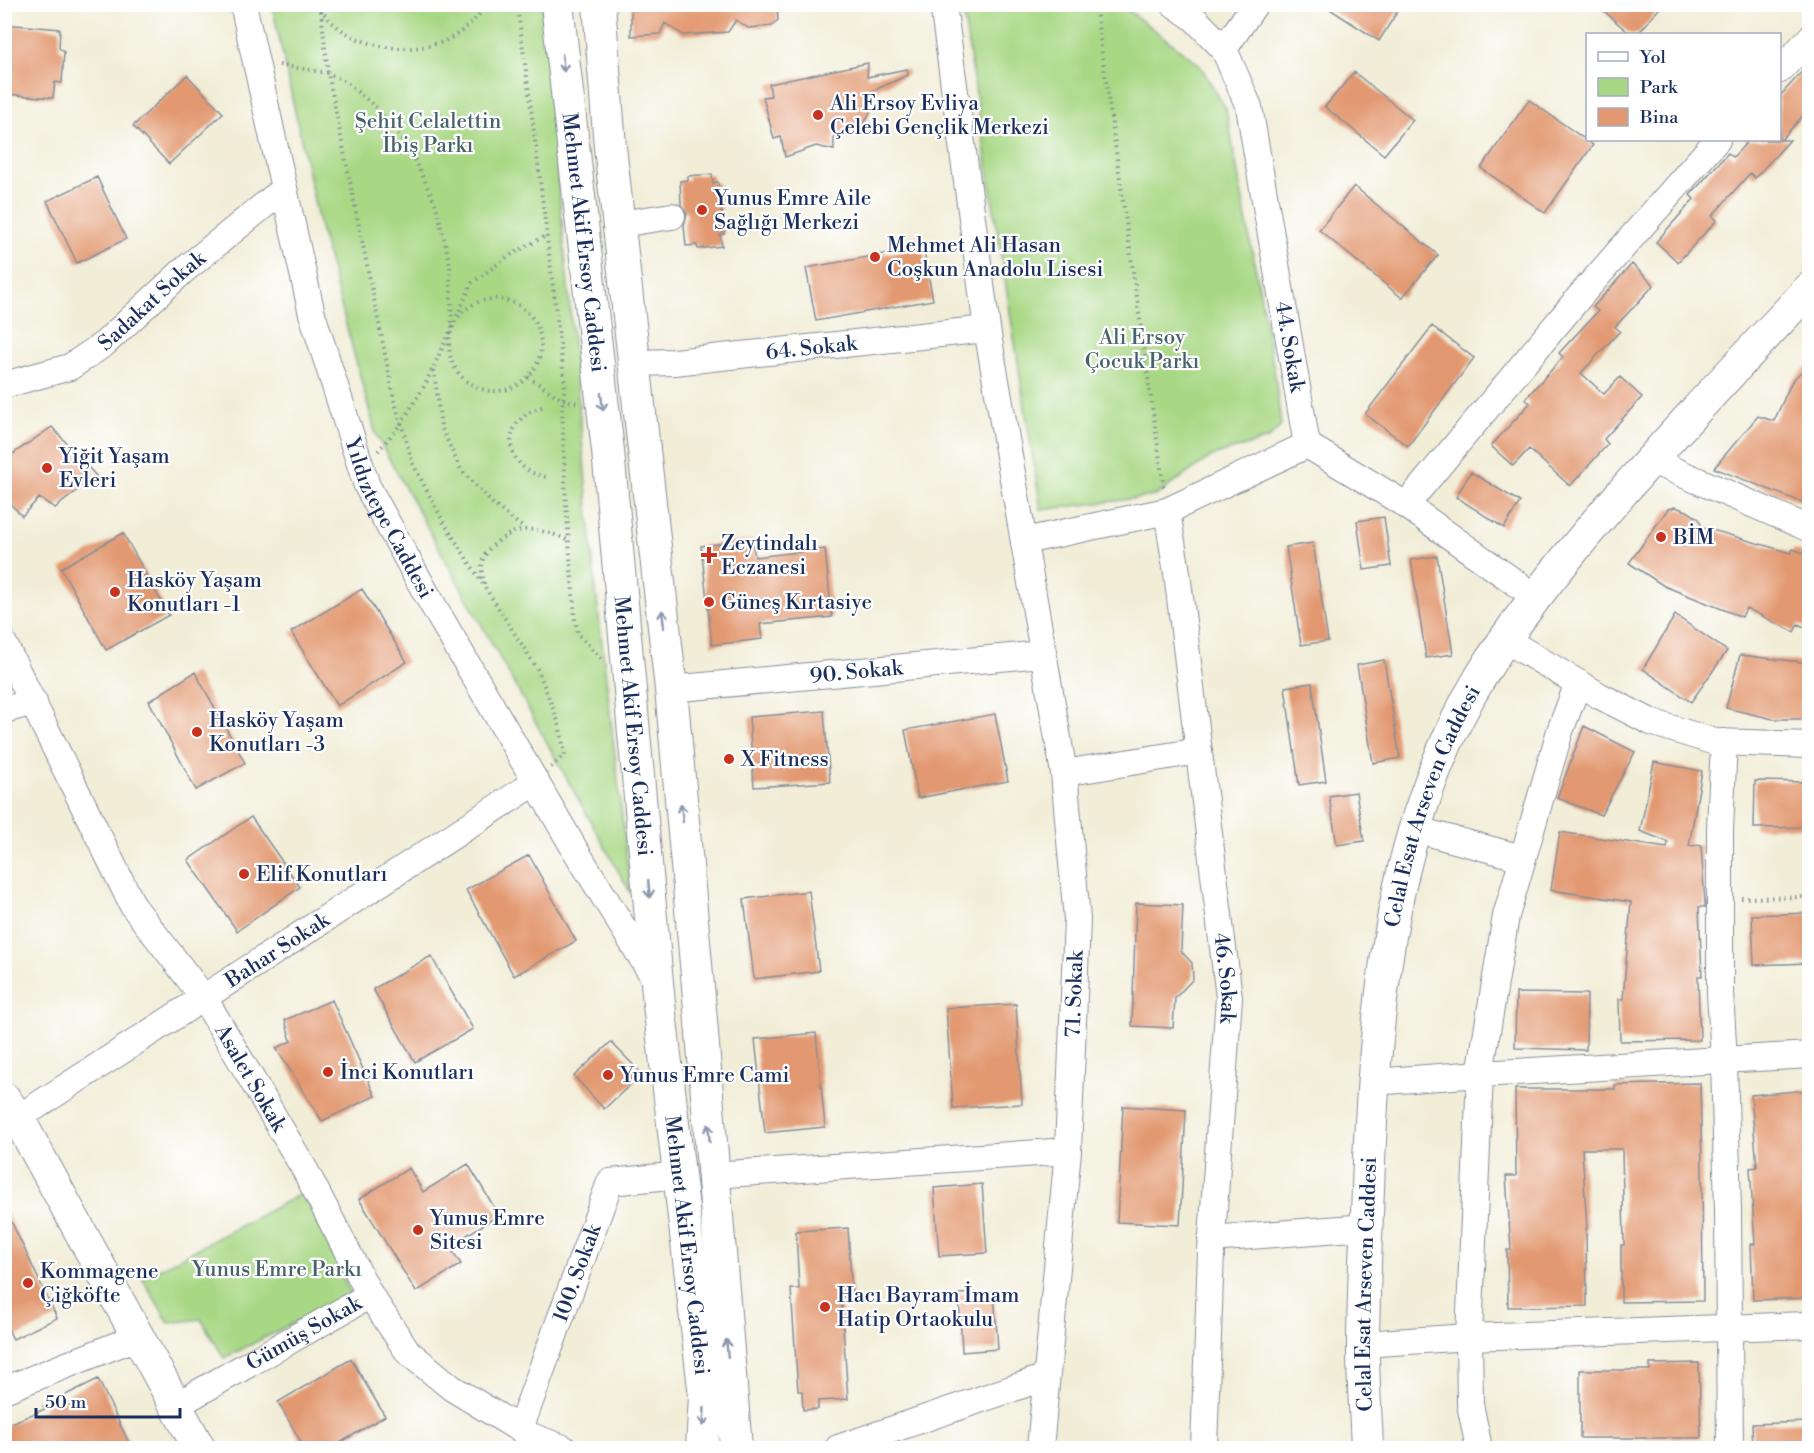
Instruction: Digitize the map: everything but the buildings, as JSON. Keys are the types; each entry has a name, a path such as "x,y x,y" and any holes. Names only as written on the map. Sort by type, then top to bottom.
{"main road":[{"name":"Mehmet Akif Ersoy Caddesi","path":"557,4 603,406 657,981 705,1396 702,1449"},
{"name":"Mehmet Akif Ersoy Caddesi","path":"599,4 610,147 671,689 736,1449"},
{"name":"Celal Esat Arseven Caddesi","path":"1368,1449 1363,1344 1366,1227 1373,1082 1381,992 1400,880 1414,829 1434,773 1452,730 1479,680 1504,639 1534,597 1650,460 1809,288"},
{"path":"11,1108 198,1449"}],"street":[{"name":"Yıldıztepe Caddesi","path":"243,4 312,314 367,486 426,593 574,848 657,981"},
{"name":"71. Sokak","path":"943,4 987,329 1064,773 1077,920 1068,1151 1040,1449"},
{"name":"44. Sokak","path":"1174,4 1194,18 1224,49 1249,107 1307,445"},
{"path":"1224,49 1255,4"},
{"path":"1781,68 1809,38"},
{"path":"1406,505 1581,295 1716,141"},
{"name":"Sadakat Sokak","path":"4,385 70,366 104,344 183,271 284,189"},
{"path":"619,224 672,216"},
{"name":"64. Sokak","path":"636,363 674,362 987,329"},
{"path":"1024,541 1167,511 1307,445 1406,505 1534,597"},
{"path":"1650,460 1809,529"},
{"name":"46. Sokak","path":"1167,511 1177,573 1229,997 1211,1239 1204,1449"},
{"path":"1504,639 1600,696 1651,722 1715,742 1809,745"},
{"name":"Asalet Sokak","path":"4,644 133,906 204,998 305,1170 370,1294 408,1352 452,1388 520,1429 563,1449"},
{"name":"90. Sokak","path":"671,689 1042,654"},
{"path":"1479,1449 1470,1404 1469,1337 1480,1074 1506,916 1560,731 1578,683"},
{"path":"4,710 34,702"},
{"path":"1724,742 1720,828 1720,993 1724,1059 1730,1328 1730,1449"},
{"path":"1064,773 1199,751"},
{"name":"Bahar Sokak","path":"11,1108 204,998 536,782"},
{"path":"1414,829 1522,858"},
{"path":"1373,1082 1809,1055"},
{"path":"713,1176 1068,1151"},
{"name":"100. Sokak","path":"520,1429 609,1182 680,1175"},
{"path":"1211,1239 1366,1227"},
{"name":"Gümüş Sokak","path":"175,1406 370,1294"},
{"path":"1363,1344 1469,1337 1809,1325"},
{"path":"4,1390 137,1337"},
{"path":"838,1449 1046,1377"}],"path":[{"path":"317,4 321,11 346,33 377,46 410,49 442,42 471,24 489,4"},
{"path":"517,4 565,385 563,400 569,541 575,619 578,634 595,653 630,681"},
{"path":"1095,4 1167,511"},
{"path":"321,11 328,73 393,392 413,464 444,523 538,670 559,724 565,754 536,782"},
{"path":"255,61 328,73 347,83 377,108 410,150 436,205 450,264 452,327"},
{"path":"362,469 401,424 433,368 472,283 507,257 547,235"},
{"path":"502,299 517,304 529,314 537,327 541,342 540,357 528,377 510,390 495,392 480,389 466,382 456,371 450,357 448,342 452,327 460,314 472,304 502,299"},
{"path":"433,368 441,427 461,470 494,505 525,528 550,533 569,541"},
{"path":"528,377 563,400 603,406"},
{"path":"542,407 530,410 521,417 514,427 511,444 516,461 524,470 547,477"},
{"path":"484,588 482,564 488,549 506,535 525,528"},
{"path":"1720,899 1809,897"}],"green space":[{"name":"Şehit Celalettin İbiş Parkı","path":"272,5 542,5 596,592 631,894 376,435 320,228"},
{"name":"Ali Ersoy Çocuk Parkı","path":"962,5 1121,5 1199,64 1226,109 1275,375 1281,426 1268,439 1212,456 1155,496 1041,510"},
{"name":"Yunus Emre Parkı","path":"304,1192 351,1294 224,1358 201,1319 169,1323 142,1278"}],"place":[{"name":"Ali Ersoy Evliya Çelebi Gençlik Merkezi","path":"818,115"},
{"name":"Yunus Emre Aile Sağlığı Merkezi","path":"702,210"},
{"name":"Mehmet Ali Hasan Coşkun Anadolu Lisesi","path":"875,257"},
{"name":"Yiğit Yaşam Evleri","path":"47,468"},
{"name":"BİM","path":"1661,537"},
{"name":"Zeytindalı Eczanesi","path":"709,555"},
{"name":"Hasköy Yaşam Konutları -1","path":"115,592"},
{"name":"Güneş Kırtasiye","path":"709,602"},
{"name":"Hasköy Yaşam Konutları -3","path":"197,732"},
{"name":"X Fitness","path":"729,759"},
{"name":"Elif Konutları","path":"244,874"},
{"name":"İnci Konutları","path":"328,1072"},
{"name":"Yunus Emre Cami","path":"608,1075"},
{"name":"Yunus Emre Sitesi","path":"418,1230"},
{"name":"Kommagene Çiğköfte","path":"28,1283"},
{"name":"Hacı Bayram İmam Hatip Ortaokulu","path":"825,1307"}]}
